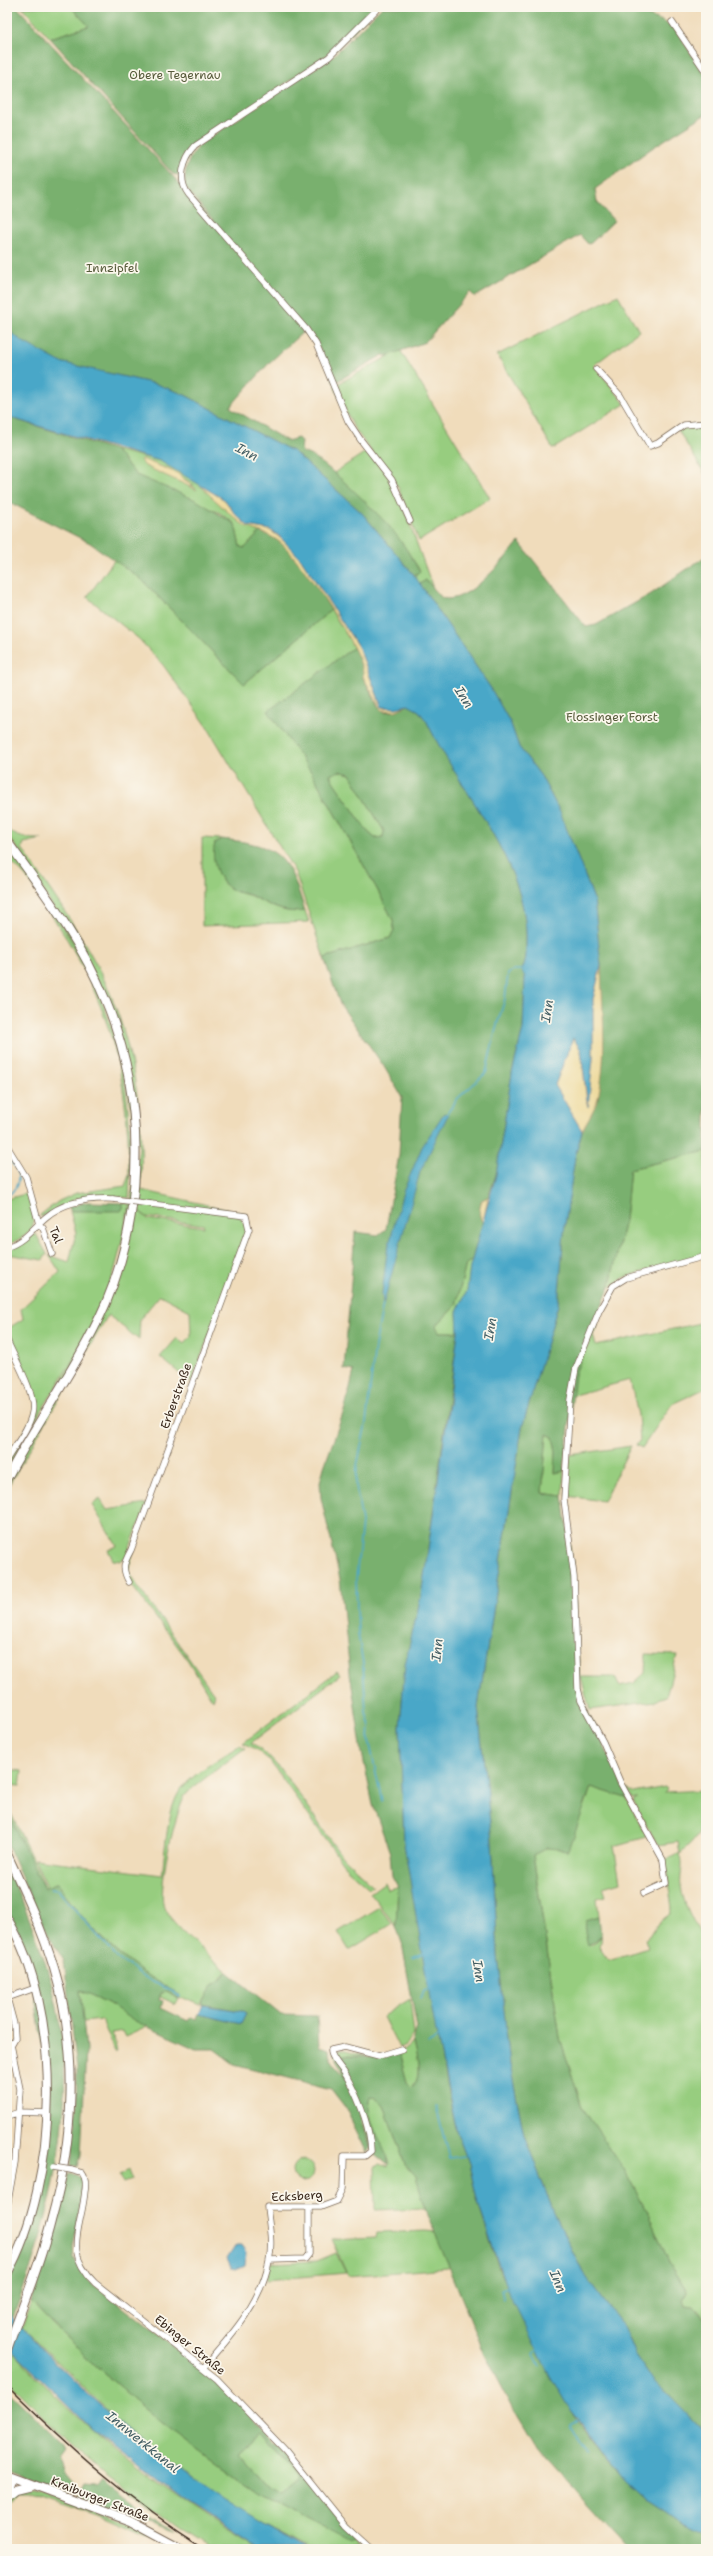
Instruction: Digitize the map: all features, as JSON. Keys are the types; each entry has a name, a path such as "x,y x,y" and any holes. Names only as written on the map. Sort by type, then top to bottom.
{"main road":[{"path":"7,841 77,942 105,998 116,1026 127,1073 133,1108 135,1150 127,1234 106,1303 85,1346 7,1478"},
{"path":"7,1854 36,1920 54,1969 64,2011 71,2066 69,2127 60,2186 41,2254 7,2350"},
{"path":"7,1918 21,1946 35,1988 44,2038 47,2113 43,2165 29,2227 7,2274"},
{"path":"7,2491 9,2476"},
{"name":"Kraiburger Straße","path":"9,2476 130,2521 179,2548"},
{"path":"7,2496 15,2490 33,2485"}],"street":[{"path":"379,7 329,57 196,146 186,161 182,180 189,195 308,332 348,421 392,480 410,521"},
{"path":"672,22 706,72"},
{"path":"596,369 620,395 650,446 658,443 684,426 706,422"},
{"name":"Tal","path":"7,1146 26,1177 39,1224 43,1228 52,1254"},
{"name":"Erberstraße","path":"39,1224 53,1212 73,1203 87,1199 113,1199 246,1216 249,1229 246,1241 131,1550 124,1564 124,1573 129,1582"},
{"path":"7,1247 21,1240 39,1224"},
{"path":"644,1893 666,1883 664,1865 621,1784 604,1742 581,1701 578,1689 574,1577 564,1499 570,1400 573,1380 581,1353 602,1304 613,1286 626,1278 706,1256"},
{"path":"7,1340 29,1390 33,1406 30,1419 7,1459"},
{"path":"7,1984 8,1997 14,2024 15,2038 11,2045 18,2074 20,2112 15,2162 7,2207"},
{"path":"8,1997 35,1988"},
{"name":"Ecksberg","path":"270,2260 270,2232 267,2206 310,2207 328,2205 340,2198 343,2189 344,2156 366,2156 371,2151 352,2088 343,2070 332,2056 331,2050 345,2047 379,2056 402,2049"},
{"path":"7,2116 20,2112 47,2113"},
{"path":"7,2165 15,2162"},
{"name":"Ebinger Straße","path":"43,2165 82,2173 85,2179 83,2212 76,2242 80,2266 95,2283 204,2367 285,2450 346,2526 371,2549"},
{"path":"204,2367 244,2318 263,2282 270,2260 305,2259 309,2254 310,2207"}],"green space":[{"name":"Innzipfel","path":"7,7 17,7 180,184 305,330 270,362 230,407 287,441 298,438 302,442 301,450 304,453 312,456 334,473 389,526 406,548 420,572 414,575 362,513 294,452 183,394 156,384 59,362 25,343 7,330"},
{"path":"22,7 71,7 89,26 50,38"},
{"name":"Obere Tegernau","path":"71,7 377,7 337,49 196,143 178,175 173,174 50,38 89,26"},
{"path":"382,7 625,7 674,27 706,77 706,114 652,148 595,189 597,202 614,221 591,243 588,244 580,235 475,297 470,292 425,342 387,356 383,355 334,383 319,348 185,187 185,174 188,162 203,142 332,57"},
{"path":"618,295 639,331 594,365 625,404 553,449 497,355"},
{"path":"400,350 490,498 419,541 398,487 354,428 334,386"},
{"path":"7,417 115,450 136,475 196,500 235,524 240,547 245,548 260,532 272,537 283,544 302,564 331,610 244,684 141,579 90,543 7,501"},
{"path":"706,424 706,476 678,430 685,426"},
{"path":"115,450 160,461 181,472 198,483 241,523 260,532 245,548 240,547 235,524 220,513 136,475","holes":["145,466 166,468 194,485"]},
{"path":"367,451 386,473 400,497 433,588 426,580 420,584 414,575 420,571 401,543 380,519 334,473"},
{"name":"Flossinger Forst","path":"519,542 586,627 596,625 651,594 706,556 706,1151 630,1169 625,1220 609,1288 575,1374 564,1471 555,1473 556,1451 553,1437 547,1434 542,1493 563,1496 573,1568 581,1697 629,1799 591,1787 569,1850 547,1848 533,1855 560,2038 582,2107 625,2171 649,2216 669,2262 687,2291 682,2300 685,2305 694,2306 706,2319 706,2434 649,2375 635,2355 623,2326 583,2273 554,2213 524,2135 510,2065 498,1956 492,1842 478,1707 522,1428 558,1305 564,1232 575,1157 582,1131 598,1099 603,1046 601,966 594,899 560,812 541,776 519,747 511,724 490,687 420,584 426,580 442,598 452,599 462,595 473,588 495,569"},
{"path":"115,559 141,579 244,684 331,610 354,647 269,711 312,773 378,891 393,920 394,930 390,938 324,958 295,872 205,723 163,665 139,639 87,597"},
{"path":"354,647 364,672 363,677 378,706 384,712 395,711 408,705 419,711 427,722 505,857 517,885 524,914 526,955 521,970 525,976 523,1029 512,1073 496,1175 488,1197 482,1200 481,1203 480,1214 483,1223 472,1260 466,1264 456,1305 436,1326 439,1332 458,1332 421,1596 405,1664 400,1728 404,1844 445,2078 457,2133 469,2164 477,2200 500,2272 549,2374 578,2421 626,2480 647,2499 683,2523 706,2534 706,2549 628,2549 540,2453 513,2408 485,2355 426,2210 416,2176 405,2164 384,2106 375,2096 370,2097 370,2115 389,2160 389,2165 372,2151 363,2114 337,2059 343,2055 381,2057 399,2053 407,2082 411,2088 417,2079 418,2066 413,2042 417,2028 402,1943 396,1926 398,1887 392,1876 390,1853 373,1805 362,1753 350,1673 340,1579 321,1498 320,1482 345,1408 354,1371 344,1369 355,1232 378,1235 386,1229 399,1155 402,1097 383,1065 340,1004 324,958 390,938 394,930 393,920 378,891 312,773 268,711","holes":["339,771 350,774 384,831 383,837 375,838 368,832 330,775"]},
{"path":"339,771 350,774 384,831 383,837 375,838 368,832 333,781 330,775"},
{"path":"7,828 18,836 42,839 24,843 22,848 86,946 107,987 118,1014 127,1043 138,1101 141,1190 247,1214 240,1217 247,1227 244,1242 191,1383 160,1357 177,1338 184,1344 191,1336 190,1311 160,1295 140,1319 139,1340 108,1315 7,1488 13,1473 120,1273 139,1147 113,1011 25,859 7,835","holes":["139,1211 147,1217 204,1225 203,1227 148,1219"]},
{"path":"202,838 221,839 215,843 217,871 223,883 228,887 285,911 305,911 309,922 202,926"},
{"path":"221,839 257,845 269,850 279,857 287,866 293,877 305,911 297,912 284,910 265,903 250,895 237,892 229,888 220,877 215,864 215,843"},
{"path":"11,854 28,874 74,944 98,991 118,1048 128,1106 130,1136 129,1198 106,1195 76,1199 41,1217 40,1215 59,1201 76,1193 125,1186 129,1175 128,1138 120,1071 102,1009 72,948 53,917 28,879 8,860 7,855"},
{"path":"706,1151 706,1254 625,1277 609,1288 625,1220 630,1169"},
{"path":"25,1194 29,1196 32,1206 32,1226 24,1236 7,1245 7,1199"},
{"path":"87,1202 123,1203 123,1208 121,1211 70,1211 69,1207"},
{"path":"123,1203 129,1204 121,1243 111,1282 101,1307 79,1349 18,1449 7,1470 7,1462 37,1410 35,1394 7,1329 23,1319 21,1309 60,1272 49,1255 69,1262 76,1233 70,1211 123,1208"},
{"path":"36,1234 47,1254 43,1260 7,1254 8,1249"},
{"path":"472,1260 467,1291 457,1312 458,1332 438,1332 436,1326 456,1305 466,1264"},
{"path":"700,1323 706,1345 706,1388 672,1404 642,1448 636,1445 640,1440 638,1415 630,1380 570,1396 575,1374 594,1324 597,1325 593,1335 596,1346"},
{"path":"547,1434 553,1437 556,1451 555,1473 564,1471 563,1496 542,1493"},
{"path":"631,1446 603,1501 567,1496 570,1455"},
{"path":"100,1499 107,1510 147,1504 126,1557 120,1561 113,1560 108,1550 117,1546 92,1505"},
{"path":"138,1535 129,1567 130,1575 214,1694 212,1700 187,1659 130,1583 125,1568"},
{"path":"646,1654 677,1655 666,1697 655,1701 590,1710 581,1677 615,1677 619,1686 634,1683 645,1673"},
{"path":"337,1671 340,1675 251,1743 262,1750 273,1761 297,1792 338,1851 373,1886 369,1888 346,1868 269,1760 257,1750 243,1743"},
{"path":"240,1745 245,1748 187,1792 182,1801 173,1832 165,1870 163,1901 165,1910 185,1934 228,1972 222,1976 200,2005 181,1997 161,1985 121,1955 85,1919 70,1901 58,1883 48,1888 34,1859 162,1875 170,1818 176,1797 187,1782 194,1776"},
{"path":"7,1769 22,1771 20,1786 7,1785"},
{"path":"591,1787 626,1798 647,1837 614,1846 620,1882 603,1887 606,1896 597,1898 599,1916 586,1920 591,1945 601,1936 599,1947 608,1960 648,1948 645,1939 650,1936 658,1923 670,1914 672,1908 665,1860 680,1853 678,1842 658,1845 633,1801 637,1798 632,1799 627,1788 634,1793 665,1787 667,1789 664,1792 706,1790 705,1810 702,1826 695,1840 680,1854 682,1863 681,1887 685,1902 706,1944 706,2319 698,2309 685,2305 682,2300 687,2291 669,2262 649,2216 625,2171 582,2107 560,2038 533,1854 547,1848 585,1806"},
{"path":"7,1805 46,1888 44,1889 13,1824"},
{"path":"7,1811 44,1889 58,1883 81,1916 111,1947 145,1974 180,1994 179,1997 166,1992 161,1993 159,2000 163,2001 161,2008 188,2021 191,2017 196,2019 199,2014 241,2024 246,2014 241,2011 202,2004 211,1987 228,1972 281,2015 317,2016 319,2046 329,2049 331,2058 345,2076 351,2088 370,2148 367,2153 345,2107 331,2089 234,2064 214,2049 196,2049 135,2021 108,2003 80,1990 86,2049 81,2156 78,2166 71,2166 76,2117 77,2069 64,1961 44,1928 7,1844"},
{"path":"7,1866 26,1910 48,1970 61,2029 64,2071 64,2113 59,2154 51,2195 41,2236 13,2317 7,2311 7,2279 28,2237 46,2171 49,2090 29,1957 16,1927 7,1913"},
{"path":"385,1882 388,1889 398,1887 396,1926 370,1893"},
{"path":"379,1907 392,1924 349,1950 338,1932"},
{"path":"599,1916 601,1936 588,1945 585,1933 586,1920"},
{"path":"80,1990 108,2003 147,2027 125,2037 122,2031 112,2033 117,2051 115,2052 102,2020 83,2022"},
{"path":"166,1992 179,1997 176,2004 160,1997 161,1993"},
{"path":"410,1999 414,2035 405,2045 399,2048 383,2016"},
{"path":"413,2042 418,2072 415,2083 411,2088 407,2082 399,2053"},
{"path":"341,2049 367,2055 343,2055 337,2059 333,2052"},
{"path":"375,2096 384,2106 405,2164 416,2176 426,2210 424,2208 375,2210 374,2166 380,2164 388,2167 390,2164 378,2141 369,2113 370,2097"},
{"path":"303,2160 307,2161 313,2167 313,2175 307,2181 303,2182 299,2181 293,2175 292,2171 293,2167 299,2161"},
{"path":"128,2170 131,2180 123,2183 119,2175"},
{"path":"69,2174 79,2175 83,2180 80,2212 73,2247 74,2258 79,2268 89,2281 214,2378 283,2451 356,2541 351,2544 255,2491 195,2449 110,2379 31,2302 48,2258","holes":["262,2433 298,2475 278,2492 268,2486 239,2453"]},
{"path":"436,2232 450,2266 448,2268 348,2276 331,2239 376,2237 377,2233"},
{"path":"336,2253 346,2273 266,2280 270,2263 317,2261"},
{"path":"31,2302 110,2379 195,2449 255,2491 278,2505 351,2543 355,2542 358,2548 368,2549 307,2549 239,2511 154,2451 119,2422 22,2327"},
{"path":"12,2350 38,2379 128,2459 159,2484 192,2507 258,2549 210,2549 182,2531 105,2472 50,2424 7,2379 7,2362"},
{"path":"7,2390 65,2446 59,2454 64,2473 72,2483 68,2493 7,2472"},
{"path":"262,2433 298,2475 278,2492 268,2486 239,2453"},
{"path":"102,2479 175,2534 172,2534 145,2515 139,2515 137,2521 78,2497 84,2485 97,2486"},
{"path":"34,2489 128,2524 175,2549 97,2515 32,2493 19,2493 7,2504 7,2499 12,2493"}],"sand":[{"path":"142,459 177,473 197,490 145,466 140,460"},
{"path":"198,483 225,500 235,514 248,526 270,530 289,545 301,559 359,648 380,703 384,708 408,705 395,711 382,710 363,677 362,666 344,630 303,568 291,553 274,538 243,525"},
{"path":"601,966 604,1032 603,1065 597,1102 582,1131 555,1085 573,1038 581,1050 587,1104 593,1059 593,999"},
{"path":"488,1197 483,1223 481,1220 480,1206 482,1200"}],"water":[{"name":"Inn","path":"7,330 25,343 60,362 156,384 183,394 294,452 362,513 414,575 490,687 511,724 519,747 541,776 560,812 594,899 601,966 593,999 593,1059 588,1107 581,1050 573,1038 555,1085 582,1131 575,1157 564,1232 558,1305 522,1428 478,1707 492,1842 498,1956 510,2065 524,2135 554,2213 583,2273 623,2326 635,2355 649,2375 706,2434 706,2534 683,2523 647,2499 626,2480 567,2405 549,2374 506,2287 477,2200 469,2164 457,2133 433,2017 404,1844 400,1728 405,1664 421,1596 427,1556 458,1332 457,1312 467,1291 470,1267 496,1175 512,1073 523,1029 525,977 521,970 525,961 526,944 524,914 517,885 505,857 490,829 427,722 419,711 408,705 396,708 382,707 359,648 301,559 278,535 270,530 248,526 235,514 225,500 160,461 7,417"},
{"path":"444,1113 448,1115 420,1172 383,1305 382,1294 387,1252 403,1192 422,1147"},
{"path":"203,2005 241,2011 246,2014 241,2024 199,2014"},
{"path":"236,2245 241,2245 246,2252 245,2265 236,2269 231,2268 227,2259"},
{"path":"7,2311 96,2402 134,2435 154,2451 228,2502 304,2549 258,2549 183,2500 91,2428 7,2345"}],"waterway":[{"path":"446,1115 458,1098 486,1073 496,1028 505,999 508,974 513,970 521,970"},
{"path":"7,1159 12,1163 18,1172 18,1183 12,1192 7,1196"},
{"path":"382,1801 369,1740 370,1726 366,1712 363,1663 358,1634 356,1579 362,1522 356,1485 357,1466 366,1423 375,1346 383,1304"},
{"path":"50,1889 58,1890 118,1959 152,1982 180,1995"},
{"path":"413,1959 423,1954"},
{"path":"421,1998 424,1990 429,1988"},
{"path":"429,2044 437,2037"},
{"path":"436,2106 449,2158 465,2156"},
{"path":"504,2299 501,2289 506,2287"},
{"path":"539,2349 534,2355 540,2367"},
{"path":"578,2421 571,2425 571,2428 589,2450"}],"railway":[{"path":"7,2385 102,2473 152,2513 206,2549"}],"water label":[{"name":"Innwerkkanal","path":"143,2442"}]}
